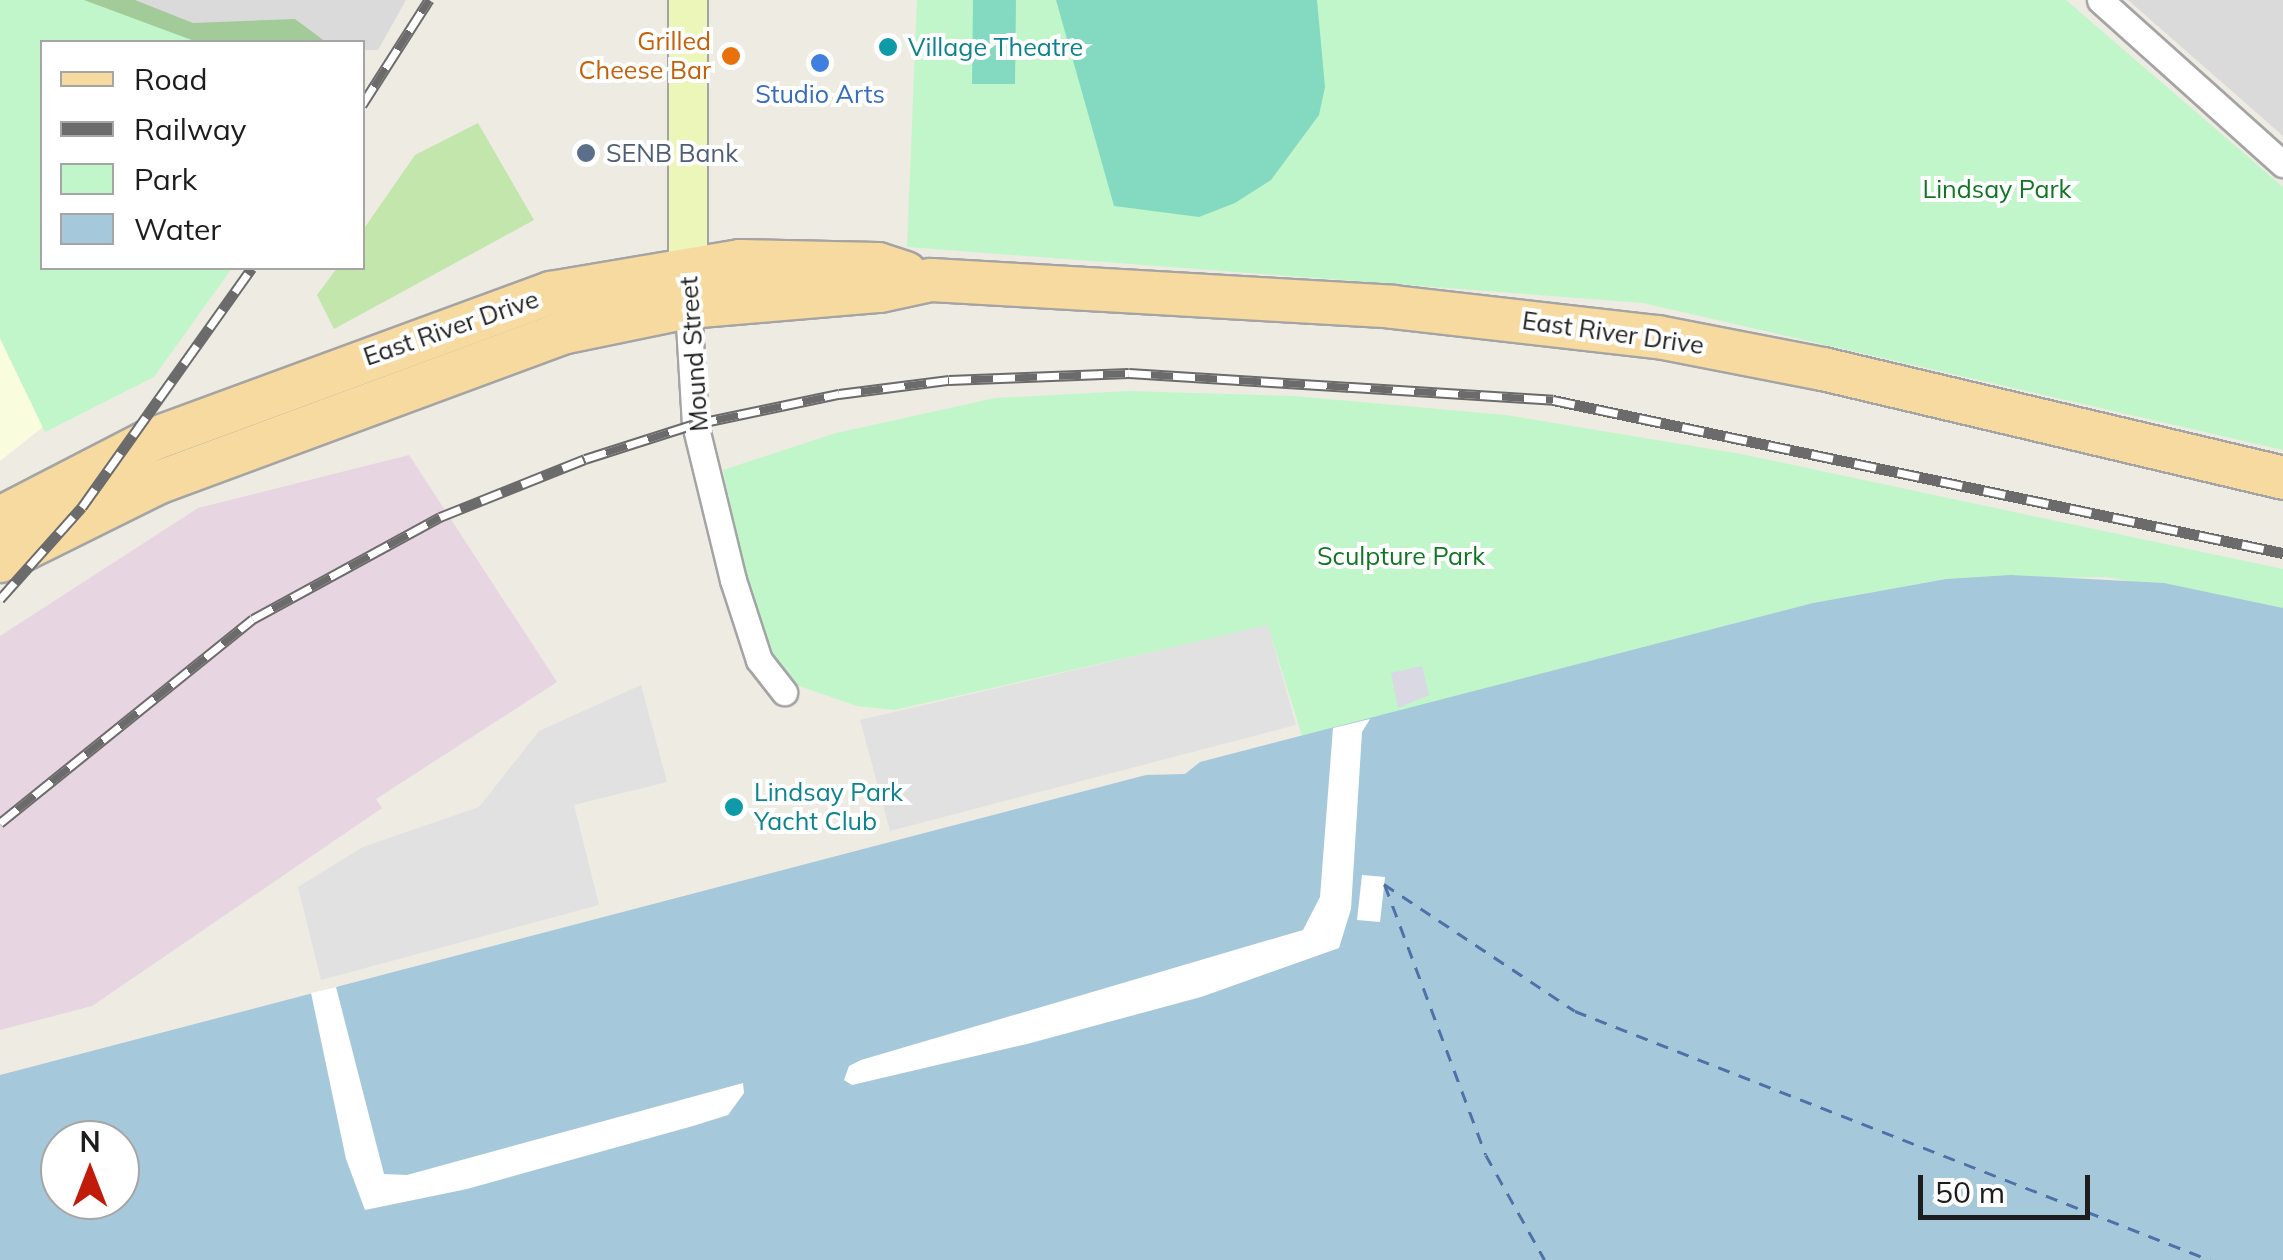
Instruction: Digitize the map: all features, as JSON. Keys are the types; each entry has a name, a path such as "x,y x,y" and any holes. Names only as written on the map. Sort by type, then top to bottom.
{"main road":[{"name":"East River Drive","path":"0,518 151,440 475,317 600,281 880,292 931,280 1393,307 1658,338 1824,369 2283,478"},
{"name":"East River Drive","path":"0,561 129,494 499,353 688,287"}],"street":[{"name":"Mound Street","path":"688,0 688,287 696,424 733,580 758,660 784,692"},
{"path":"2100,0 2283,164"}],"shaded area":[{"path":"84,0 406,0 378,50 365,50 365,40 192,40"},
{"path":"2128,0 2283,0 2283,136"},
{"path":"0,339 43,427 0,461"},
{"path":"409,455 557,682 376,799 382,808 92,1006 0,1030 0,636 198,508"},
{"path":"1268,625 1296,725 890,831 860,720"},
{"path":"1422,666 1429,695 1398,708 1391,673"},
{"path":"641,685 667,782 574,805 599,905 321,980 298,887 363,847 479,807 539,731"}],"green space":[{"path":"0,0 84,0 192,40 40,40 40,270 231,270 154,377 45,432 0,338"},
{"path":"12,0 135,0 193,23 295,19 323,40 40,40 40,269 28,274 0,19"},
{"name":"Lindsay Park","path":"917,0 2066,0 2283,187 2283,450 1643,303 907,247"},
{"path":"973,0 1016,0 1015,84 972,84"},
{"path":"1056,0 1317,0 1325,87 1319,115 1271,180 1235,203 1199,217 1114,206"},
{"path":"478,123 534,220 334,329 317,295 336,270 365,270 365,227 415,155"},
{"name":"Sculpture Park","path":"1129,391 1294,396 1506,415 1741,454 2283,569 2283,608 2106,577 1946,579 1813,603 1302,736 1268,626 894,710 857,706 796,685 778,667 742,563 723,470 836,433 995,398"}],"water":[{"path":"2011,575 2164,583 2283,608 2283,1260 0,1260 0,1075 1146,775 1185,774 1200,762 1813,603 1946,579"}],"pier":[{"path":"1370,719 1362,732 1351,909 1339,948 1201,997 1027,1044 852,1085 844,1080 849,1066 861,1060 1303,930 1320,897 1333,728"},
{"path":"1362,875 1385,877 1380,922 1357,920"},
{"path":"336,987 384,1174 407,1175 743,1083 744,1093 728,1115 693,1126 467,1189 365,1210 346,1159 311,993"}],"ferry route":[{"path":"1384,884 1575,1011 2210,1260"},
{"path":"1385,885 1486,1155 1545,1260"}],"railway":[{"path":"365,100 429,0"},
{"path":"0,599 82,507 251,270"},
{"path":"0,823 253,619 440,517 585,459 695,424 839,394 949,380 1129,373 1553,400 2283,553"}],"place":[{"name":"Village Theatre","path":"888,47"},
{"name":"Grilled Cheese Bar","path":"731,56"},
{"name":"Studio Arts","path":"820,63"},
{"name":"SENB Bank","path":"586,153"},
{"name":"Lindsay Park Yacht Club","path":"734,807"}]}
